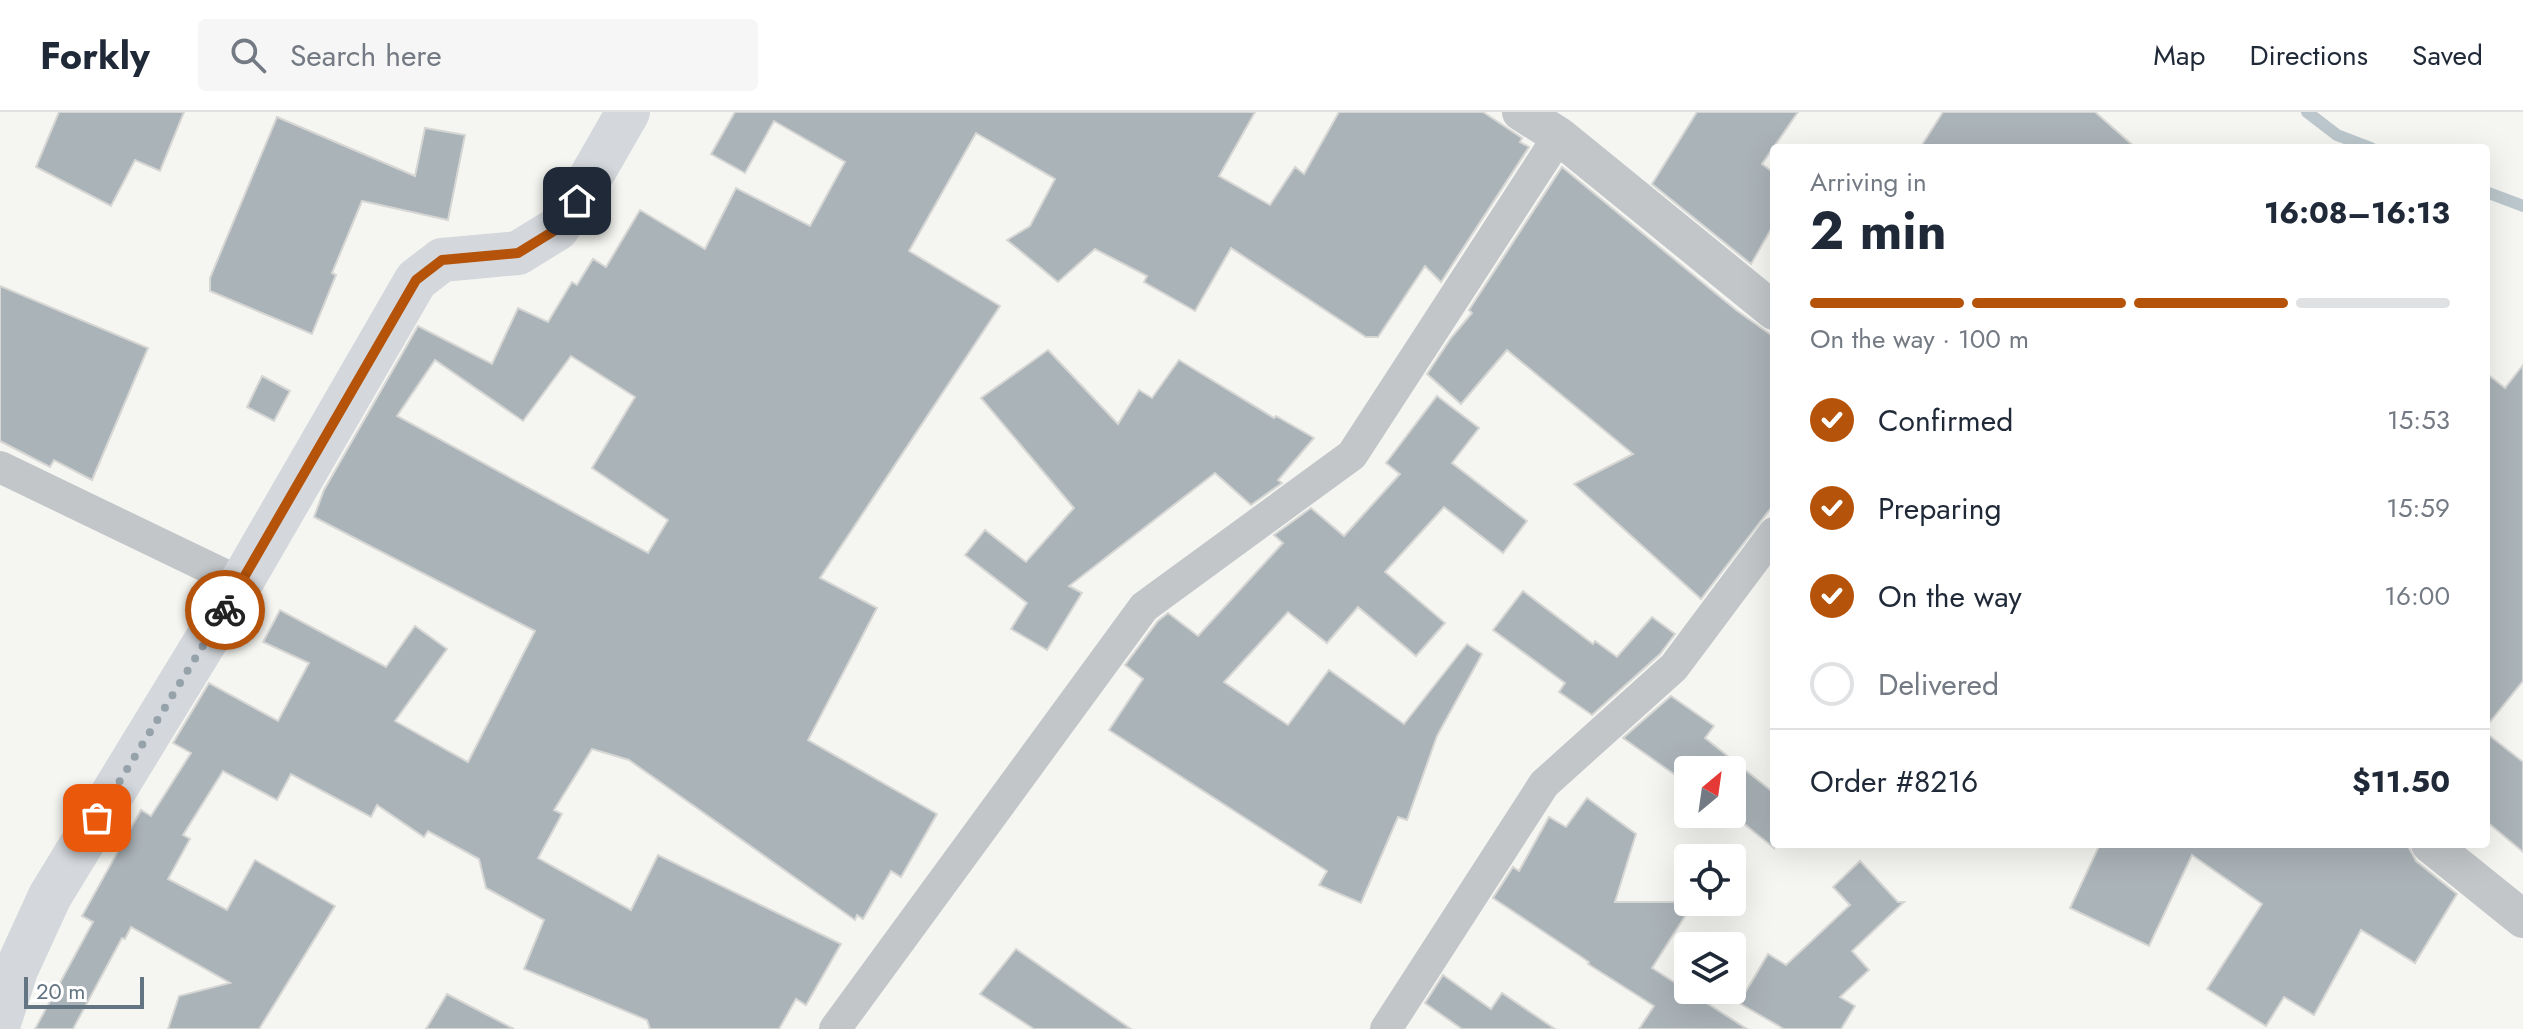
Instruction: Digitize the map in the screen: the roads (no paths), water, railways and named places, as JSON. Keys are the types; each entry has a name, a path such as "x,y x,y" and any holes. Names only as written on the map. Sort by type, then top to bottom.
{"main road":[{"path":"0,1020 16,970 50,896 241,583 416,280 442,260 518,253 557,229 577,201 628,112"}],"street":[{"path":"1521,112 1559,136 1770,308"},
{"path":"835,1029 1144,607 1352,455 1559,136"},
{"path":"0,467 241,583"},
{"path":"1386,1029 1544,784 1674,667 1770,538"},
{"path":"2435,848 2523,919"}],"waterway":[{"path":"2307,112 2337,135 2361,144"},
{"path":"2490,194 2523,206"}]}
